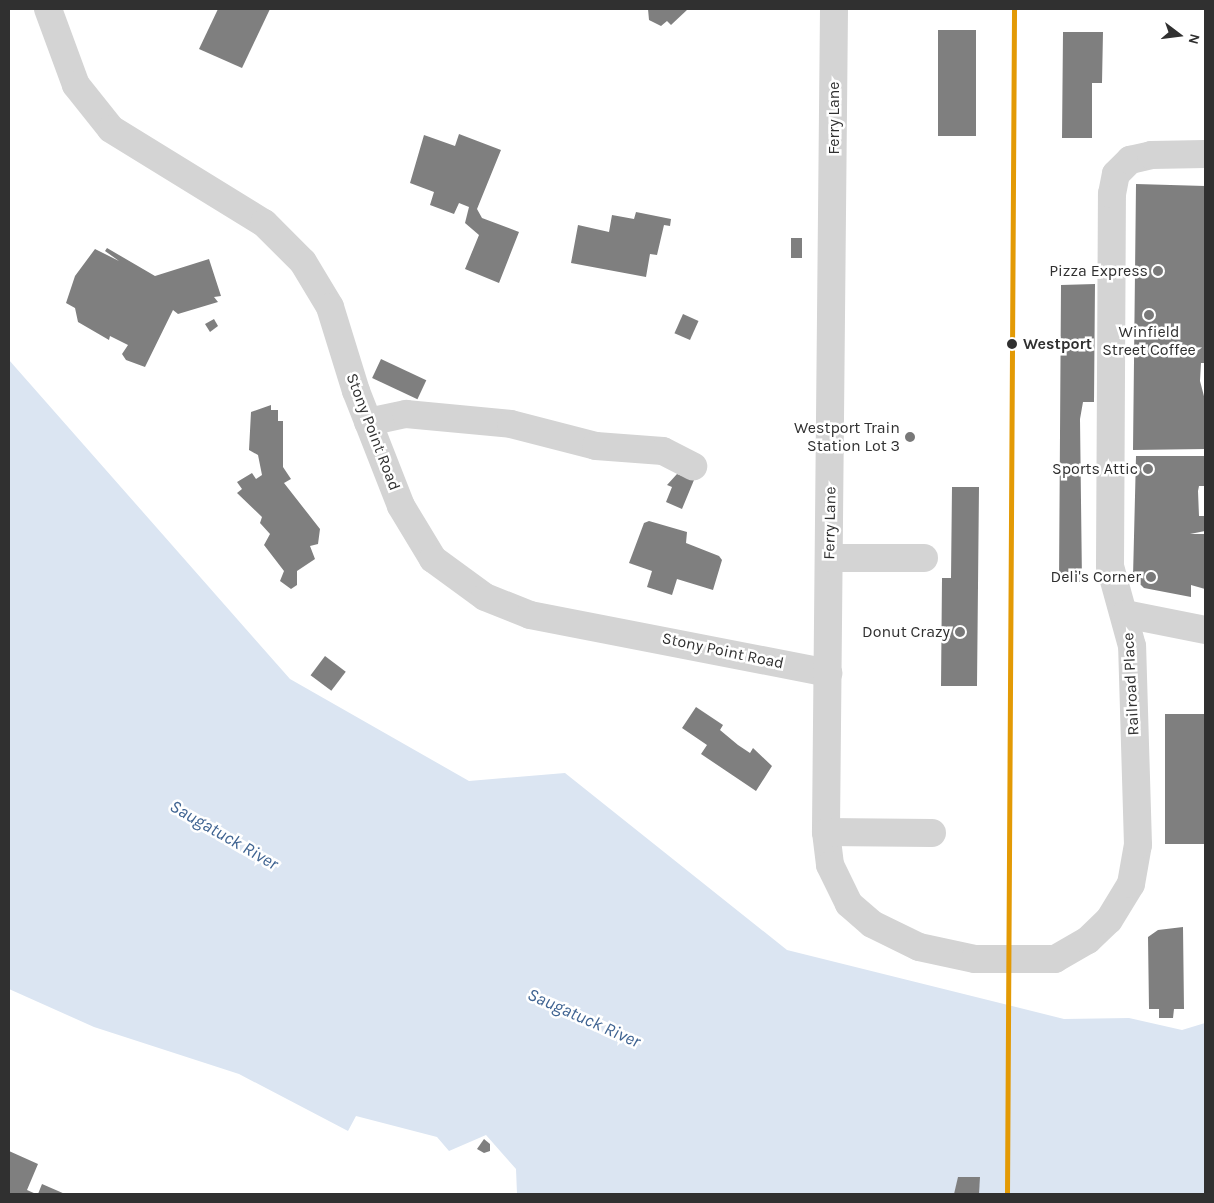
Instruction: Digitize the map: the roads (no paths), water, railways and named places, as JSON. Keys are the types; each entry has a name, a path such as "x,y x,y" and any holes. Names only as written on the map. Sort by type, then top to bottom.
{"street":[{"name":"Stony Point Road","path":"48,9 76,85 111,128 264,223 303,262 330,308 368,422 401,506 433,559 485,597 530,615 828,673"},
{"name":"Ferry Lane","path":"834,9 826,832 834,878 858,914 902,941 962,958"},
{"name":"Railroad Place","path":"962,958 1014,962 1055,959 1088,940 1125,897 1138,845 1132,646 1125,614 1111,582 1110,566 1112,194 1122,165 1151,155 1205,154"},
{"path":"368,422 406,414 510,424 596,446 663,451 693,466"},
{"path":"829,558 924,558"},
{"path":"1125,614 1205,630"},
{"path":"826,832 932,833"}],"water":[{"name":"Saugatuck River","path":"9,360 290,679 469,781 565,773 787,950 1064,1019 1129,1018 1182,1030 1205,1023 1205,1194 517,1194 516,1169 486,1135 449,1151 437,1137 356,1116 348,1131 239,1074 94,1027 9,989"}],"place":[{"name":"Pizza Express","path":"1158,271"},
{"name":"Winfield Street Coffee","path":"1149,315"},
{"name":"Westport","path":"1012,344"},
{"name":"Westport Train Station Lot 3","path":"910,437"},
{"name":"Sports Attic","path":"1148,469"},
{"name":"Deli's Corner","path":"1151,577"},
{"name":"Donut Crazy","path":"960,632"}]}
